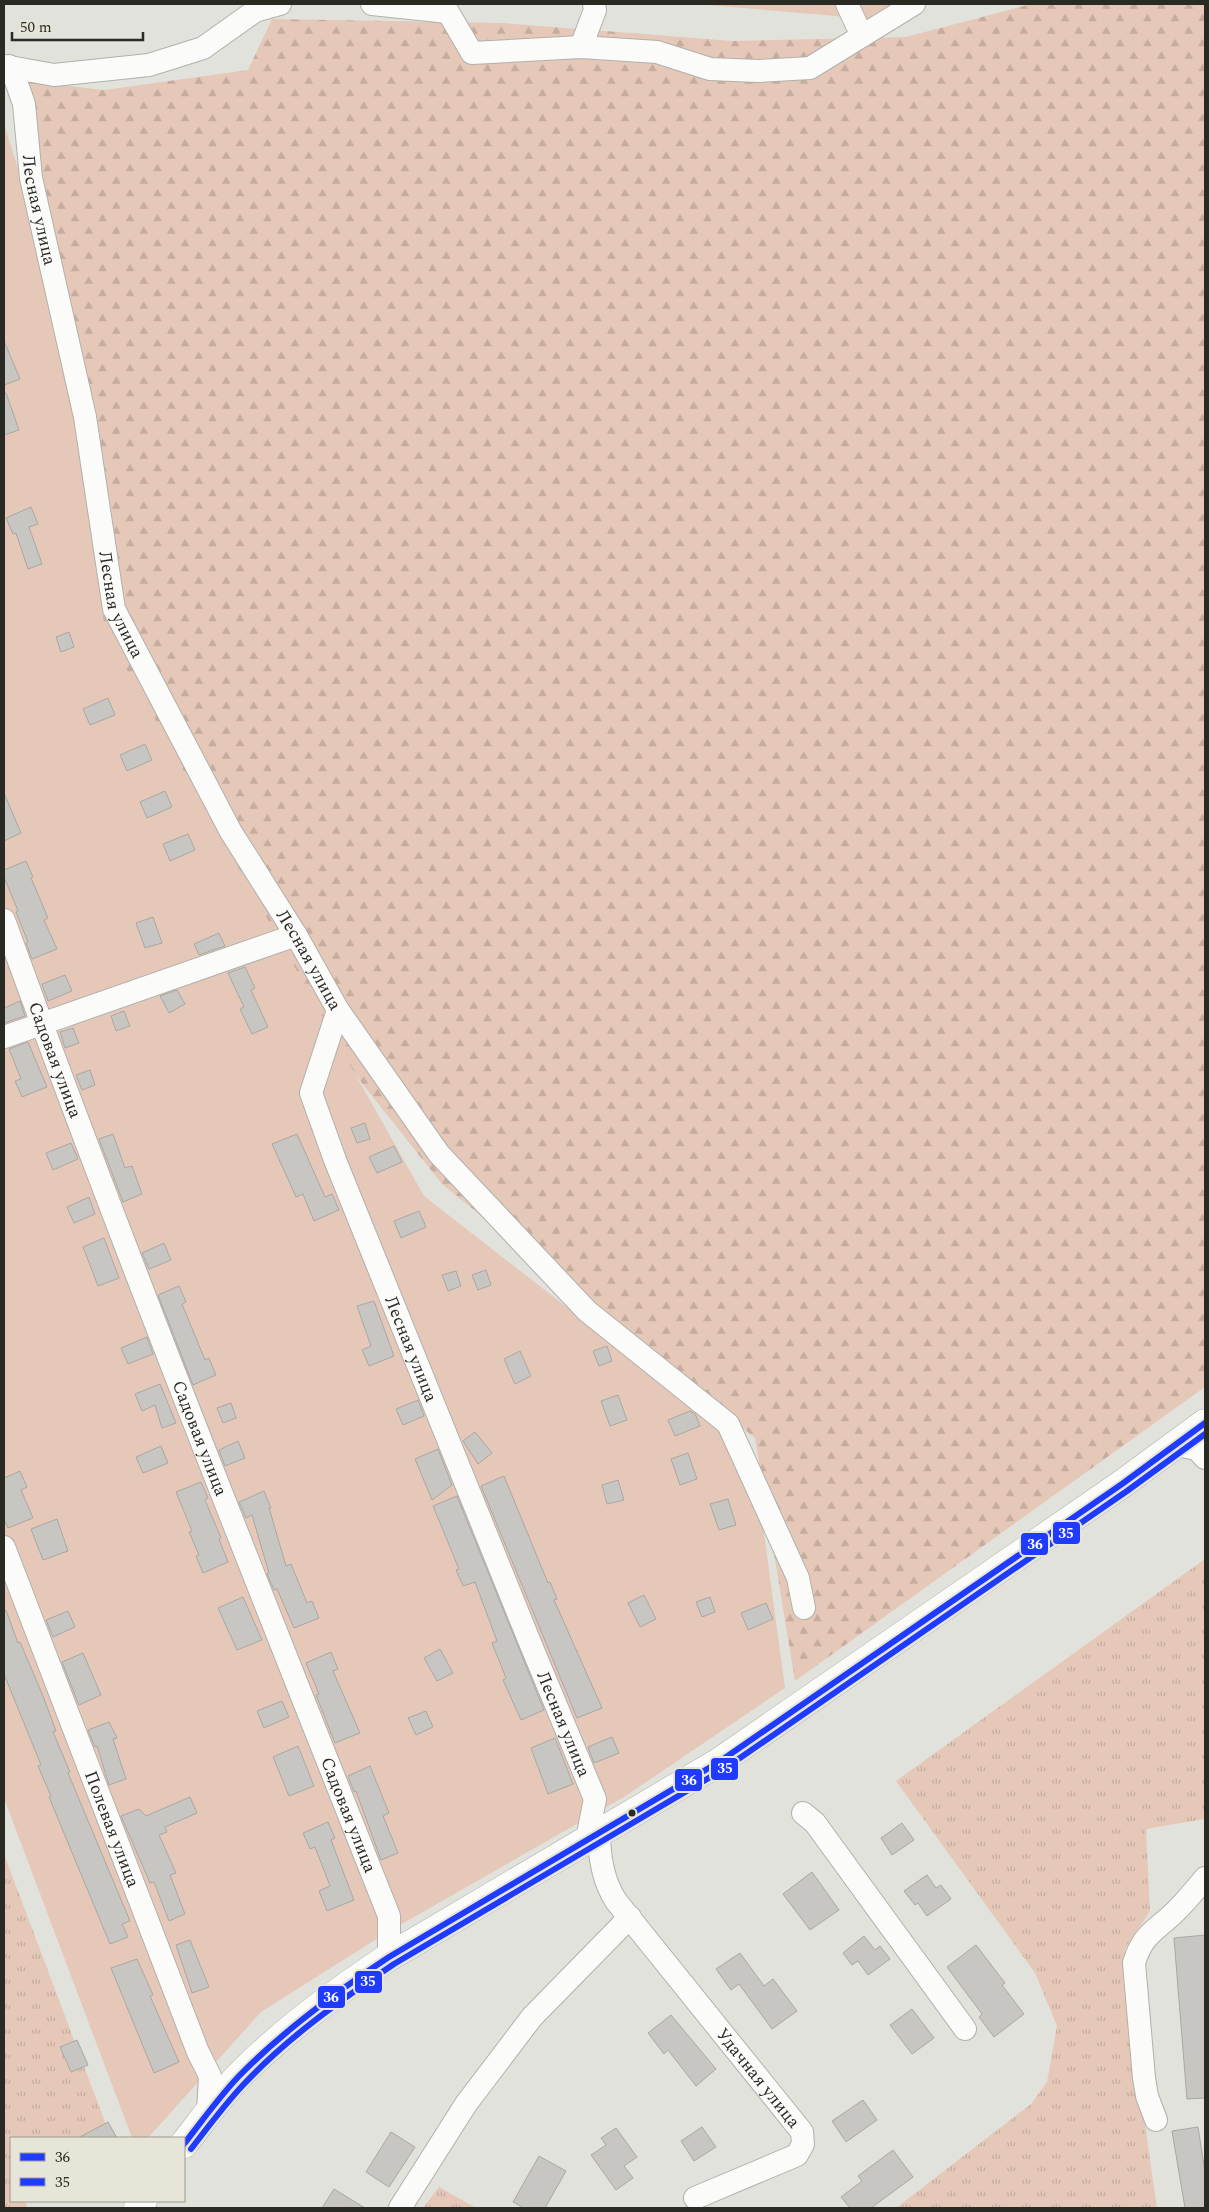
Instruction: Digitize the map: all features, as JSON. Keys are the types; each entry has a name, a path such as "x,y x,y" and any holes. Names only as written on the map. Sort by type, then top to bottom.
{"main road":[{"path":"185,2143 239,2076 286,2033 349,1984 389,1957 719,1762 1177,1445 1205,1423"}],"street":[{"path":"6,66 54,75 149,65 203,48 255,11 280,4"},
{"path":"372,4 448,12 472,53 581,47 657,52 710,69 758,71 810,68 914,4"},
{"path":"581,47 595,10 594,4"},
{"path":"847,4 862,36"},
{"name":"Лесная улица","path":"6,66 24,104 31,178 85,417 114,609 232,832 296,935 338,1010 311,1093 339,1169 530,1645 595,1799 593,1835"},
{"name":"Садовая улица","path":"4,920 41,1024 218,1482 389,1916 389,1957"},
{"path":"4,1037 296,935"},
{"path":"338,1010 439,1154 586,1311 728,1424 798,1578 804,1608"},
{"path":"1177,1445 1197,1449 1205,1458"},
{"name":"Полевая улица","path":"4,1547 198,2052 210,2076 208,2113"},
{"path":"803,1813 815,1823 964,2029"},
{"name":"Удачная улица","path":"593,1835 610,1892 802,2132 803,2144 798,2155 696,2198"},
{"path":"1156,2120 1147,2096 1144,2078 1134,1963 1138,1948 1146,1937 1203,1887"},
{"path":"400,2208 466,2104 532,2017 630,1918"}],"green space":[{"path":"696,4 906,4 871,19"},
{"path":"1031,4 1205,4 1205,1387 795,1681 755,1438 442,1184 268,965 86,609 97,454 8,79 104,90 248,70 272,19 503,23 733,41 906,37"},
{"path":"4,124 56,290 82,451 105,631 424,1196 753,1452 785,1688 624,1797 386,1933 261,2012 149,2137 132,2137 4,1798"},
{"path":"1205,1559 1205,1819 1146,1829 1150,1911 1125,1949 1142,2104 1157,2208 896,2208 1031,2104 1047,2082 1057,2026 1035,1973 896,1781"},
{"path":"4,1854 111,2137 10,2137 10,2202 26,2202 27,2208 4,2208"},
{"path":"439,2187 476,2208 423,2208"}],"building":[{"path":"4,341 20,379 4,385"},
{"path":"4,393 6,393 19,430 4,435"},
{"path":"31,507 38,524 29,527 42,564 28,569 16,533 13,534 6,518"},
{"path":"69,632 74,647 61,652 56,637"},
{"path":"108,698 115,715 90,725 83,709"},
{"path":"145,744 152,760 127,771 120,755"},
{"path":"165,791 172,807 147,818 140,802"},
{"path":"4,793 21,833 4,841"},
{"path":"188,834 195,850 170,861 163,844"},
{"path":"26,861 48,918 44,920 57,949 32,959 26,943 28,942 16,912 18,911 4,877 4,870"},
{"path":"153,917 162,943 145,948 136,923"},
{"path":"219,933 225,946 199,955 194,944"},
{"path":"245,967 255,988 251,990 268,1027 252,1034 240,1009 244,1007 228,973"},
{"path":"65,975 72,991 48,1001 42,984"},
{"path":"177,990 185,1004 169,1013 160,996"},
{"path":"20,1001 25,1016 4,1023 4,1008"},
{"path":"124,1011 130,1026 116,1031 111,1016"},
{"path":"73,1028 79,1043 65,1048 60,1032"},
{"path":"28,1042 47,1087 22,1097 15,1081 21,1079 9,1049"},
{"path":"90,1070 95,1085 82,1090 76,1075"},
{"path":"365,1123 370,1139 357,1143 351,1128"},
{"path":"113,1134 125,1168 132,1166 142,1194 123,1202 99,1139"},
{"path":"297,1134 325,1197 332,1194 339,1210 314,1221 303,1194 296,1197 272,1144"},
{"path":"71,1143 78,1159 53,1170 46,1153"},
{"path":"394,1146 402,1162 377,1173 369,1157"},
{"path":"89,1197 95,1214 74,1223 67,1207"},
{"path":"419,1211 426,1227 401,1238 394,1221"},
{"path":"104,1238 119,1278 98,1286 83,1247"},
{"path":"164,1243 171,1260 149,1269 142,1253"},
{"path":"486,1270 491,1285 478,1290 472,1275"},
{"path":"456,1271 461,1286 448,1291 442,1275"},
{"path":"179,1286 186,1302 182,1304 205,1360 209,1358 216,1375 193,1385 158,1295"},
{"path":"374,1301 394,1356 369,1366 362,1350 371,1346 357,1306"},
{"path":"147,1337 153,1354 128,1364 121,1348"},
{"path":"607,1346 612,1361 599,1366 593,1351"},
{"path":"520,1351 531,1376 515,1384 504,1359"},
{"path":"160,1384 176,1423 162,1428 155,1405 142,1411 135,1394"},
{"path":"618,1395 627,1420 610,1426 601,1401"},
{"path":"418,1400 424,1416 403,1425 396,1409"},
{"path":"231,1403 236,1418 223,1423 217,1408"},
{"path":"690,1411 695,1414 700,1426 675,1436 668,1420"},
{"path":"475,1432 492,1453 478,1464 463,1441"},
{"path":"238,1441 245,1458 225,1466 219,1450"},
{"path":"161,1446 168,1463 143,1473 136,1457"},
{"path":"438,1449 452,1485 432,1500 415,1459"},
{"path":"688,1453 697,1479 680,1485 671,1459"},
{"path":"20,1471 27,1487 21,1490 33,1518 8,1528 4,1519 4,1478"},
{"path":"504,1476 548,1583 550,1582 557,1599 554,1600 602,1708 577,1718 481,1486"},
{"path":"618,1480 624,1500 607,1504 602,1485"},
{"path":"201,1482 208,1498 205,1500 221,1538 219,1539 228,1562 203,1573 196,1556 199,1555 189,1532 192,1531 176,1492"},
{"path":"264,1491 271,1508 269,1508 286,1566 291,1564 307,1603 312,1601 319,1618 294,1628 277,1589 274,1590 267,1574 269,1573 252,1515 246,1518 239,1502"},
{"path":"457,1496 544,1710 521,1720 503,1680 506,1678 492,1643 497,1641 475,1582 463,1586 456,1570 459,1569 433,1506"},
{"path":"728,1499 736,1525 719,1530 710,1504"},
{"path":"57,1519 68,1551 43,1560 31,1529"},
{"path":"644,1595 656,1619 640,1627 628,1603"},
{"path":"243,1597 262,1640 237,1650 218,1608"},
{"path":"710,1597 715,1612 702,1617 696,1602"},
{"path":"766,1603 773,1619 748,1630 741,1613"},
{"path":"4,1610 6,1610 18,1643 20,1642 43,1696 56,1731 53,1732 70,1772 68,1773 130,1921 122,1924 128,1937 110,1944 49,1797 51,1796 38,1766 41,1765 4,1674"},
{"path":"68,1611 75,1627 53,1637 46,1620"},
{"path":"440,1649 453,1673 437,1681 424,1658"},
{"path":"331,1652 338,1669 333,1671 360,1733 335,1743 316,1695 319,1694 306,1663"},
{"path":"83,1653 101,1695 79,1705 62,1662"},
{"path":"282,1701 289,1717 264,1728 257,1711"},
{"path":"426,1711 433,1727 416,1735 408,1718"},
{"path":"109,1722 117,1738 113,1739 126,1779 109,1785 97,1746 95,1747 88,1730"},
{"path":"612,1737 619,1753 594,1763 588,1747"},
{"path":"555,1738 573,1784 548,1794 531,1748"},
{"path":"298,1746 314,1786 289,1796 273,1757"},
{"path":"370,1766 389,1813 383,1816 398,1853 381,1860 356,1791 354,1792 348,1776"},
{"path":"190,1797 197,1813 165,1827 167,1832 159,1835 176,1873 170,1875 185,1914 169,1921 154,1882 150,1883 121,1816 139,1809 146,1816"},
{"path":"328,1822 335,1838 331,1840 354,1900 327,1911 319,1891 330,1886 315,1847 310,1849 303,1833"},
{"path":"902,1823 914,1840 892,1855 881,1838"},
{"path":"812,1872 839,1910 810,1930 783,1894"},
{"path":"927,1875 936,1888 941,1885 951,1899 927,1916 918,1903 915,1905 904,1891"},
{"path":"1205,1935 1205,2098 1187,2099 1174,1938"},
{"path":"864,1936 875,1950 880,1946 890,1959 868,1975 858,1961 852,1965 843,1953"},
{"path":"190,1940 209,1987 192,1993 176,1945"},
{"path":"976,1945 1005,1983 1002,1985 1024,2014 994,2037 979,2017 982,2014 947,1967"},
{"path":"740,1953 764,1986 773,1979 797,2011 772,2029 739,1984 731,1990 716,1969"},
{"path":"137,1959 153,1995 150,1996 179,2062 154,2073 111,1968"},
{"path":"912,2009 934,2038 912,2054 890,2025"},
{"path":"671,2015 716,2069 696,2086 668,2050 664,2054 648,2033"},
{"path":"77,2040 88,2065 71,2072 60,2047"},
{"path":"863,2100 877,2120 846,2142 832,2121"},
{"path":"108,2122 116,2137 80,2137"},
{"path":"702,2127 716,2147 694,2161 681,2141"},
{"path":"1198,2127 1205,2172 1205,2208 1185,2208 1172,2131"},
{"path":"616,2128 637,2157 624,2166 633,2178 616,2190 591,2155 606,2145 601,2138"},
{"path":"391,2132 415,2147 389,2187 366,2172"},
{"path":"893,2150 913,2177 871,2208 850,2208 841,2197 862,2181 858,2176"},
{"path":"539,2156 566,2171 545,2208 524,2208 513,2202"},
{"path":"334,2189 365,2208 322,2208"}],"transit line":[{"name":"36","path":"185,2143 224,2092 256,2059 292,2027 350,1984 389,1957 719,1762 1122,1484 1205,1423"},
{"name":"35","path":"191,2149 230,2100 261,2067 297,2035 354,1991 394,1964 724,1769 1127,1491 1205,1434"}]}
